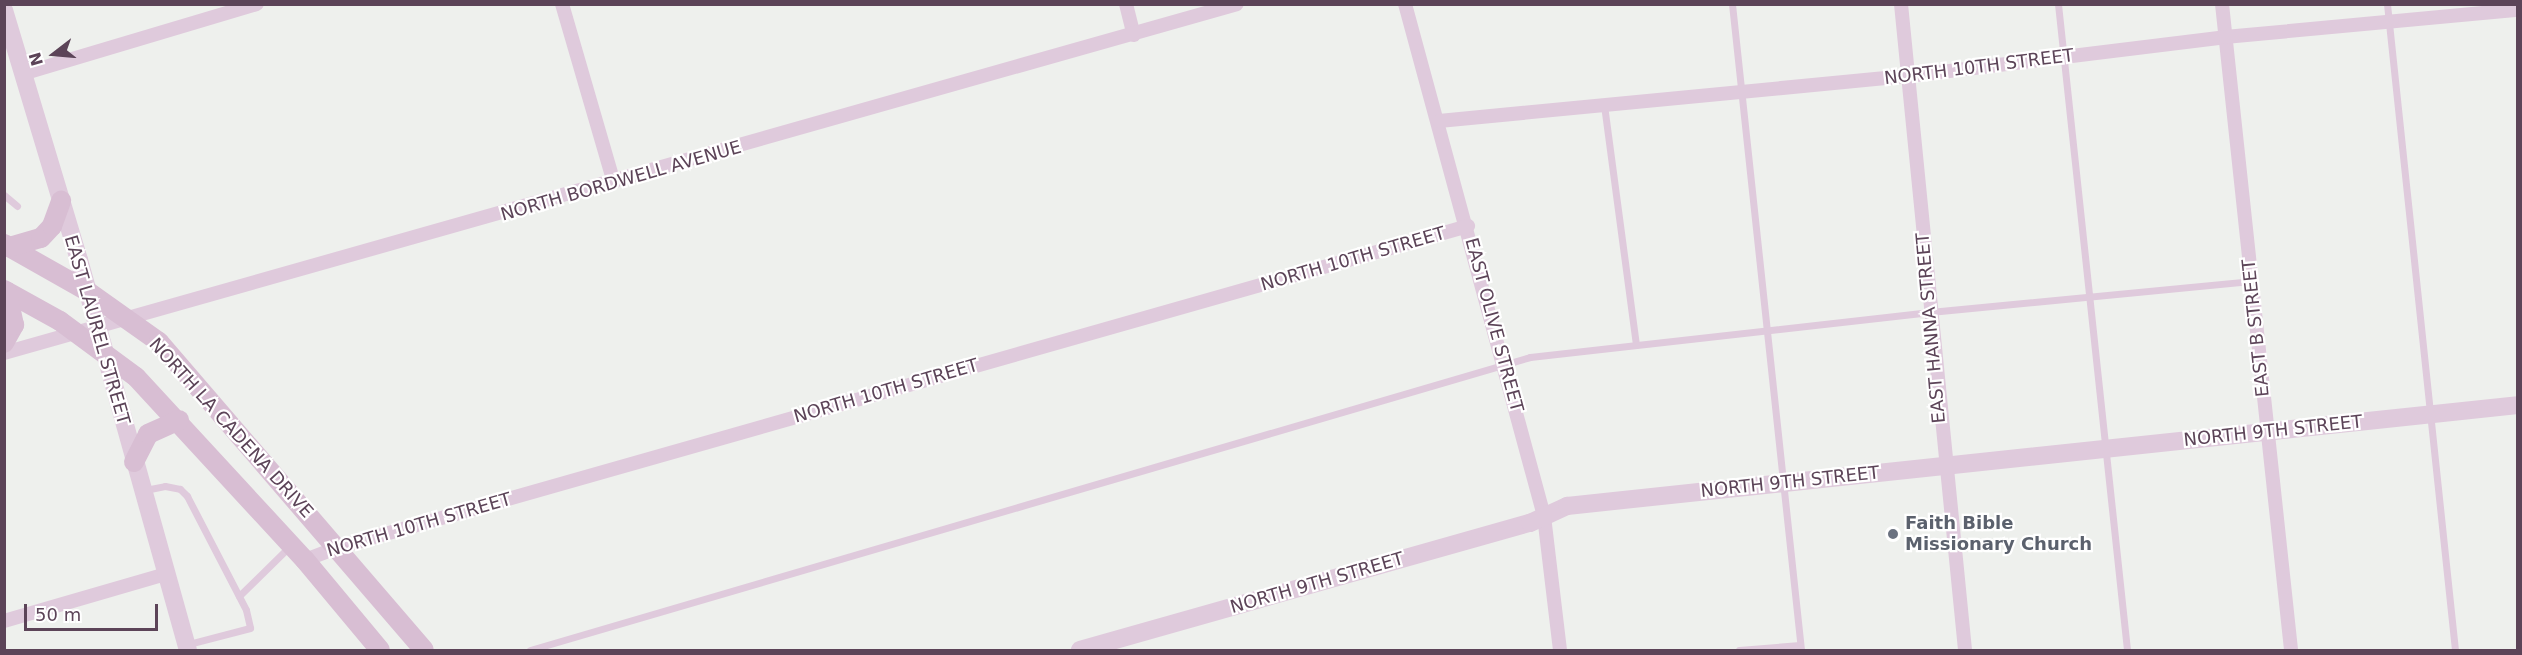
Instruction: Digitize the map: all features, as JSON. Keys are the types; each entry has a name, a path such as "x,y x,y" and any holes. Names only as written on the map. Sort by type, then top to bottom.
{"main road":[{"path":"7,245 41,238 52,226 61,201"},
{"name":"NORTH LA CADENA DRIVE","path":"7,245 87,291 130,320 175,360 424,651"},
{"path":"4,343 14,325 6,291"},
{"name":"NORTH LA CADENA DRIVE","path":"6,291 104,351 178,420 305,560 380,651"},
{"path":"134,462 148,434 178,420"}],"street":[{"path":"22,74 257,4"},
{"path":"562,4 614,183"},
{"path":"1126,4 1134,35"},
{"name":"NORTH BORDWELL AVENUE","path":"4,353 130,320 1238,4"},
{"name":"EAST OLIVE STREET","path":"1405,4 1468,226 1544,516 1560,651"},
{"name":"EAST HANNA STREET","path":"1901,4 1910,76 1944,466 1965,651"},
{"name":"EAST B STREET","path":"2222,4 2291,651"},
{"name":"EAST LAUREL STREET","path":"4,10 98,328 187,648"},
{"name":"NORTH 10TH STREET","path":"1439,121 1910,76 2225,37 2517,10"},
{"name":"NORTH 10TH STREET","path":"305,560 336,548 1468,226"},
{"name":"NORTH 9TH STREET","path":"1080,651 1530,523 1567,506 2517,405"},
{"path":"4,621 166,574"}],"lane":[{"path":"1732,4 1801,648 1739,651"},
{"path":"2058,4 2127,651"},
{"path":"2387,4 2456,651"},
{"path":"1604,105 1636,345"},
{"path":"4,195 17,206"},
{"path":"530,651 1530,357 1930,312 2251,281"},
{"path":"142,491 165,486 180,489 187,496 239,596 250,628 187,648"},
{"path":"239,596 291,545"}],"place":[{"name":"Faith Bible Missionary Church","path":"1893,534"}]}
